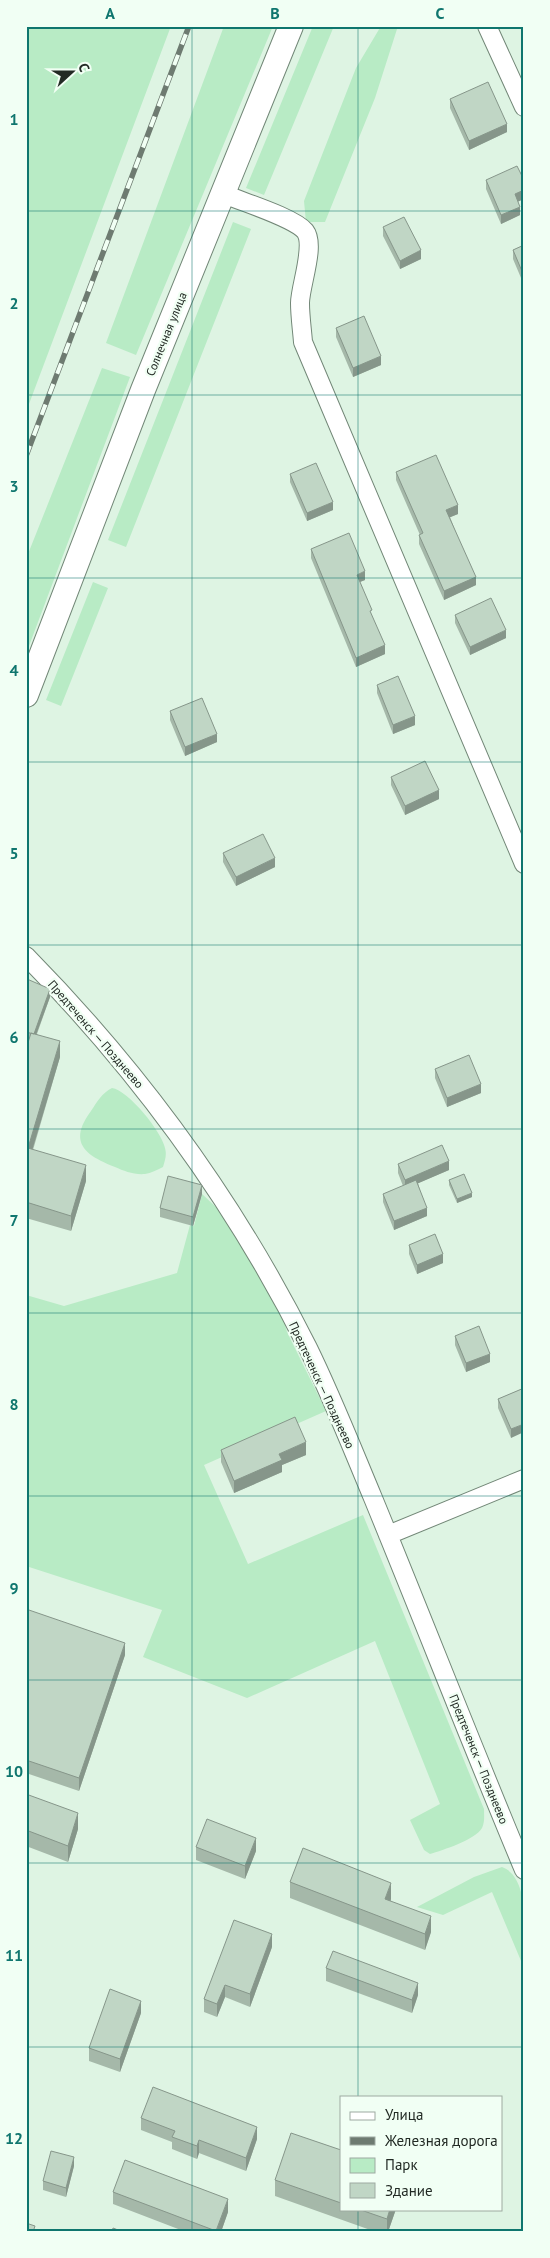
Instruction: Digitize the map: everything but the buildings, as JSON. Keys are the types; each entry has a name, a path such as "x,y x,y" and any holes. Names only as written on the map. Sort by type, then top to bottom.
{"street":[{"name":"Солнечная улица","path":"26,695 136,409 291,26"},
{"path":"487,26 524,106"},
{"path":"224,194 296,224 306,232 309,240 308,256 300,302 303,342 524,864"},
{"name":"Предтеченск — Позднеево","path":"26,956 106,1042 132,1073 204,1172 260,1262 308,1348 388,1535 524,1870"},
{"path":"388,1535 524,1479"}],"green space":[{"path":"26,26 171,26 26,412"},
{"path":"224,26 273,26 136,355 106,343"},
{"path":"313,26 334,26 264,195 246,188"},
{"path":"381,26 398,26 375,98 325,222 306,222 304,201 356,68"},
{"path":"233,222 251,229 126,547 108,540"},
{"path":"102,368 130,377 26,654 26,559"},
{"path":"93,582 108,588 61,706 46,700"},
{"path":"112,1088 119,1090 127,1096 158,1132 166,1151 163,1167 145,1174 129,1172 95,1158 83,1146 80,1139 84,1122 100,1098"},
{"path":"202,1194 217,1208 281,1310 287,1332 326,1411 204,1465 248,1564 363,1515 484,1809 482,1828 473,1837 450,1847 430,1854 424,1850 410,1820 440,1804 375,1641 247,1698 143,1657 162,1610 26,1566 26,1295 64,1306 177,1273 190,1225 194,1226"},
{"path":"502,1867 512,1873 522,1897 525,1927 524,1968 492,1892 443,1915 417,1907 474,1877"}],"railway":[{"path":"26,456 189,26"}]}
